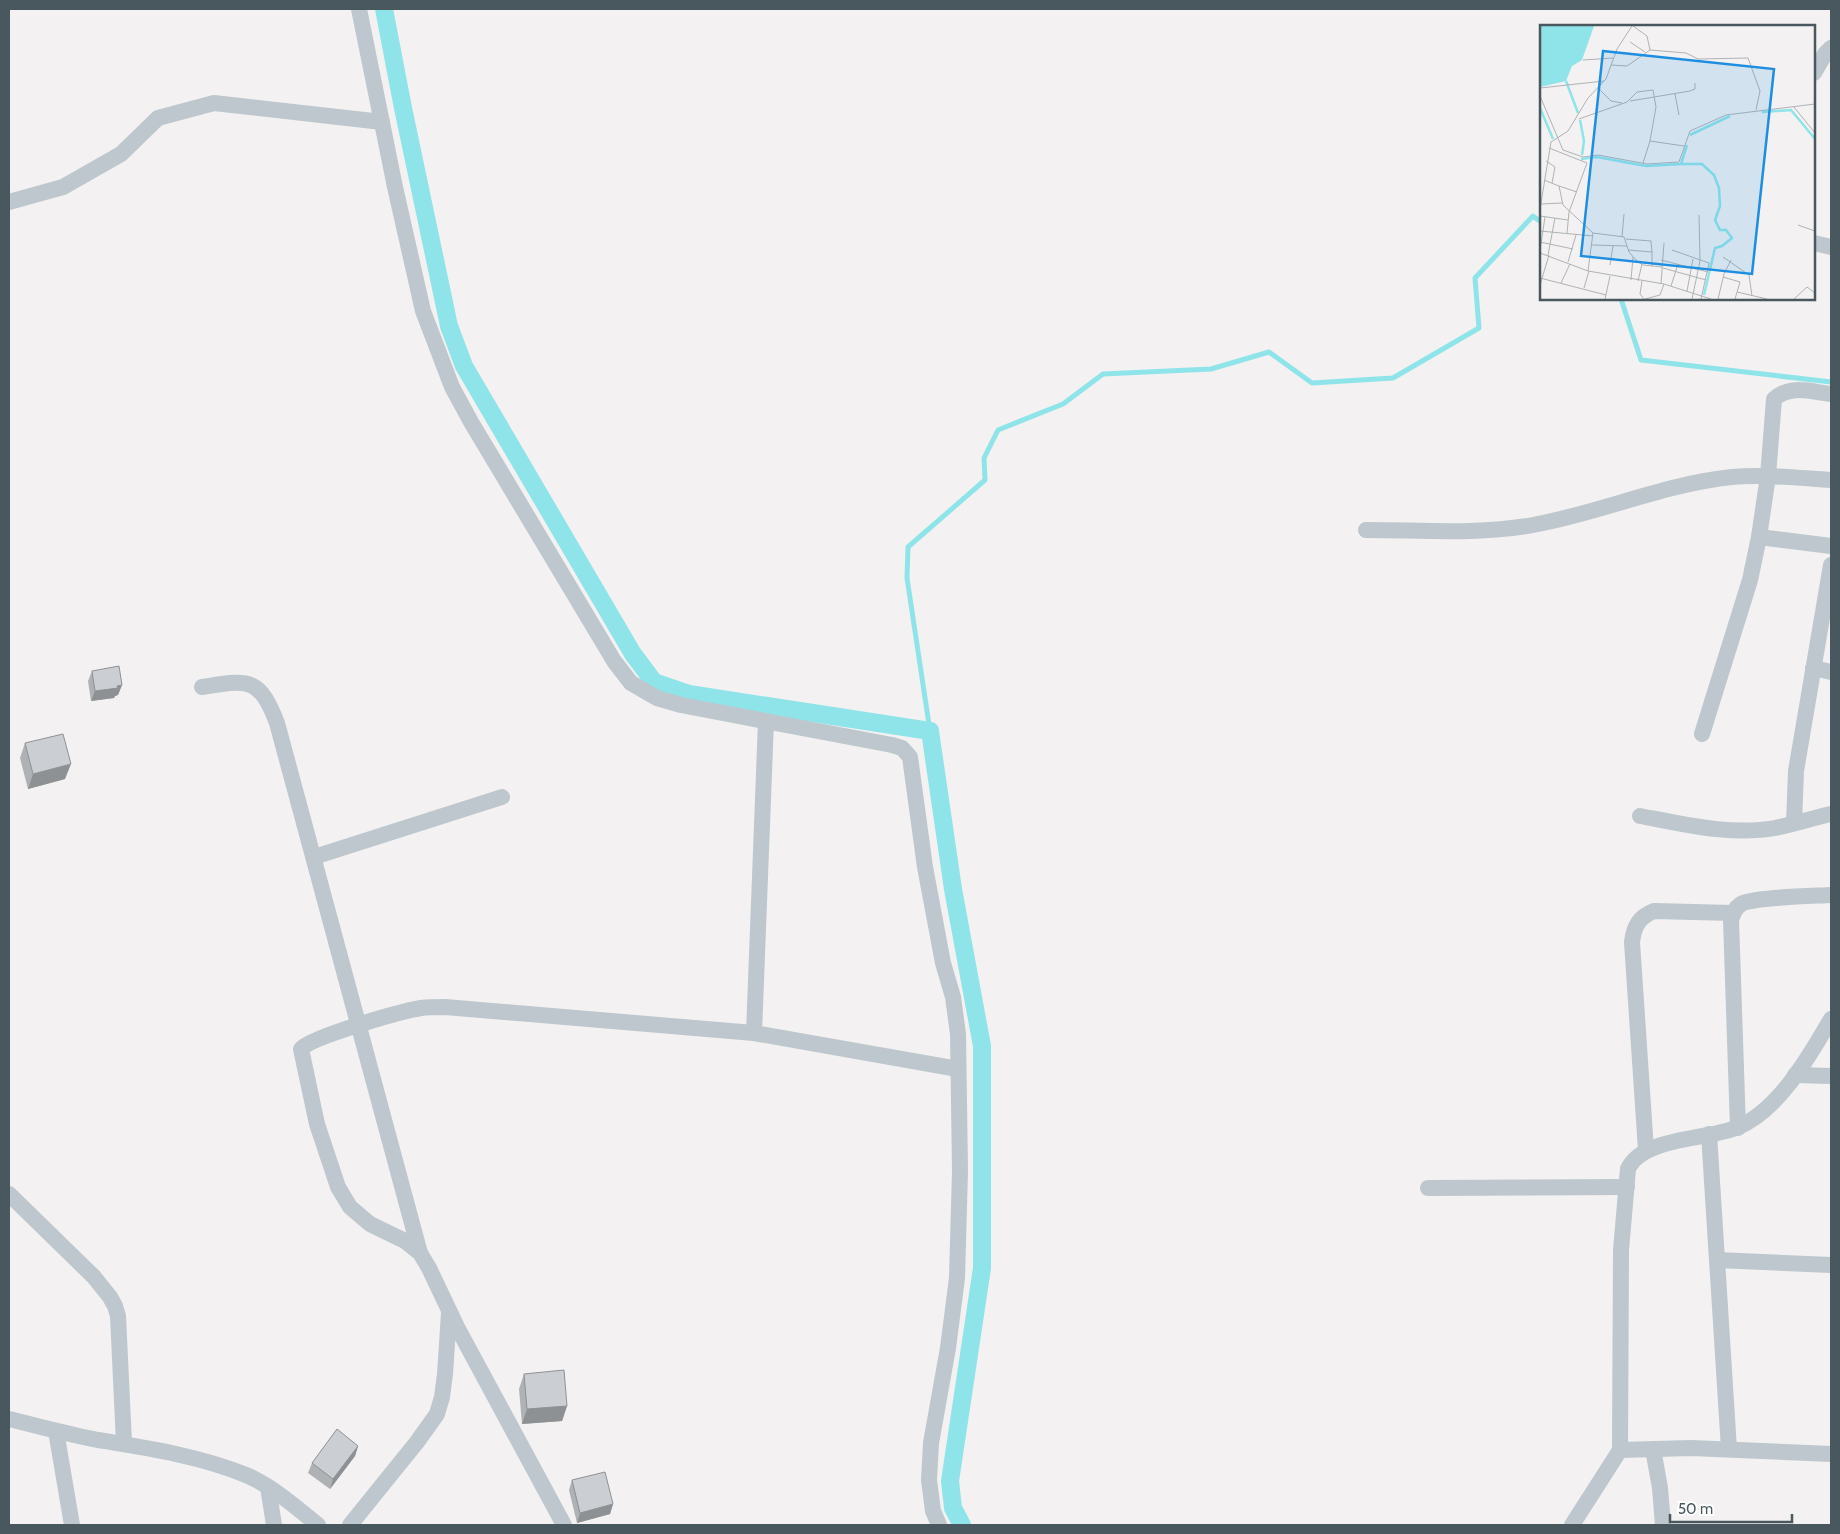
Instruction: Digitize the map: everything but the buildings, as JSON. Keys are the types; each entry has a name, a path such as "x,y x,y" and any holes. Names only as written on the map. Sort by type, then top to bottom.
{"street":[{"path":"359,9 422,311 452,387 471,422 614,661 631,683 657,698 892,745 902,748 910,757 924,868 943,963 953,997 958,1034 960,1171 957,1278 948,1348 930,1443 929,1480 933,1511 939,1525"},
{"path":"1815,71 1825,54 1831,48"},
{"path":"9,202 63,188 121,154 158,118 214,103 382,122"},
{"path":"1815,243 1831,247"},
{"path":"1702,734 1750,580 1759,537 1768,476 1774,399 1786,391 1798,390 1831,394"},
{"path":"1366,530 1493,530 1531,526 1578,515 1638,496 1733,477 1768,476 1831,480"},
{"path":"1759,537 1831,546"},
{"path":"1794,823 1796,771 1831,565"},
{"path":"1813,668 1831,672"},
{"path":"202,687 227,683 252,685 261,691 269,702 277,723 314,857 420,1253 449,1312 564,1525"},
{"path":"754,1033 766,721"},
{"path":"314,857 502,797"},
{"path":"1640,816 1696,827 1746,831 1774,828 1831,814"},
{"path":"1738,1128 1731,920 1733,913 1736,908 1748,901 1831,895"},
{"path":"1646,1150 1632,942 1635,926 1646,914 1654,911 1733,913"},
{"path":"420,1253 405,1241 370,1224 350,1207 338,1188 317,1124 301,1049 315,1040 401,1012 422,1008 445,1007 754,1033 958,1069"},
{"path":"1572,1525 1620,1450 1621,1250 1628,1169 1631,1162 1646,1150 1738,1128 1760,1113 1785,1090 1831,1019"},
{"path":"1796,1075 1831,1076"},
{"path":"1709,1134 1730,1450"},
{"path":"1428,1188 1627,1187"},
{"path":"9,1194 94,1277 116,1306 124,1443"},
{"path":"1717,1260 1831,1265"},
{"path":"350,1525 417,1442 437,1414 442,1397 445,1374 449,1312"},
{"path":"9,1419 56,1431 152,1449 218,1466 247,1476 268,1487 318,1525"},
{"path":"56,1431 72,1525"},
{"path":"1620,1450 1691,1448 1831,1454"},
{"path":"1652,1449 1660,1488 1663,1525"},
{"path":"268,1487 274,1525"}],"waterway":[{"path":"384,9 449,326 464,366 633,654 654,682 689,694 930,731 953,889 982,1046 982,1268 950,1481 953,1508 962,1525"},
{"path":"930,731 907,578 908,547 985,480 984,458 998,430 1063,404 1103,374 1211,369 1269,352 1312,383 1393,378 1479,328 1475,278 1533,216 1540,221"},
{"path":"1621,300 1641,360 1831,382"}]}
